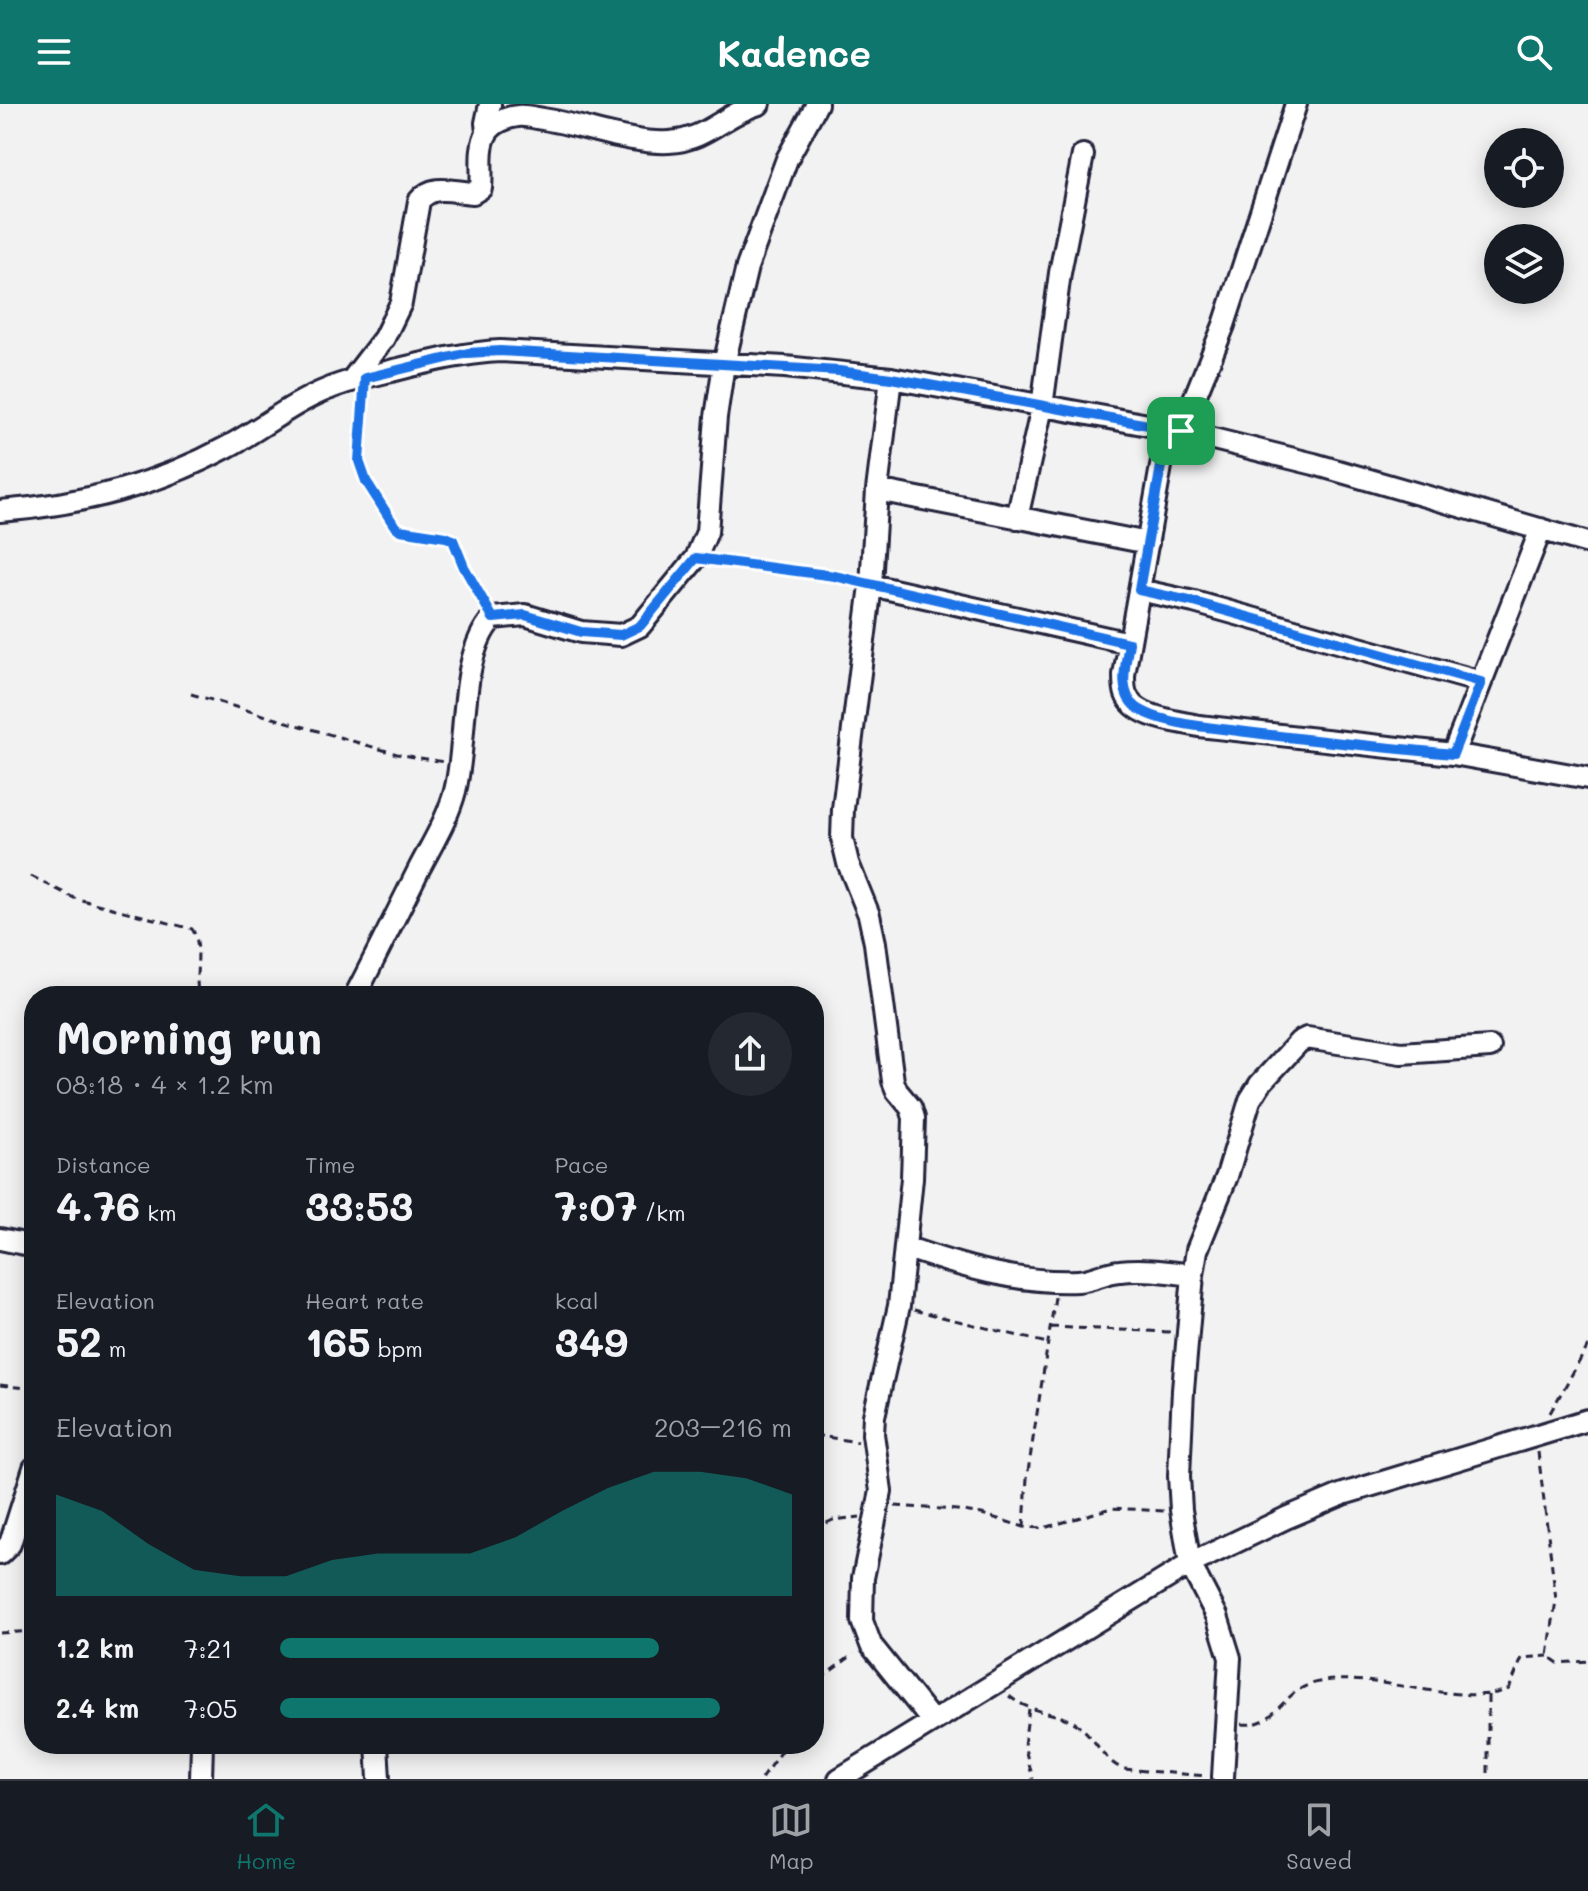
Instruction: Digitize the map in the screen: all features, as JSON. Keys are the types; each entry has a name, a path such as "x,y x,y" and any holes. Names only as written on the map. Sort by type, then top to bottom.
{"street":[{"path":"358,380 401,303 419,201 425,193 433,190 473,193 481,188 482,149 490,104"},
{"path":"487,132 502,120 520,115 649,142 674,141 692,139 709,132 730,115 759,104"},
{"path":"360,986 455,792 472,661 477,639 493,618 525,615 581,632 621,635 640,626 696,558 707,532 716,417 724,364 747,267 787,159 817,104"},
{"path":"1296,104 1224,325 1181,431 1163,455 1124,675 1126,694 1136,707 1160,717 1259,734 1453,754 1588,778"},
{"path":"1017,518 1042,407 1060,273 1083,155"},
{"path":"0,511 41,508 107,496 224,449 310,397 358,380 468,353 500,351 785,367 891,378 1181,431 1314,464 1588,543"},
{"path":"891,378 877,490 871,585 847,768 842,838 848,863 869,915 893,1081 914,1118 911,1208 899,1306 874,1416 880,1475 878,1509 862,1596 862,1621 871,1645 932,1721"},
{"path":"877,490 1148,543"},
{"path":"1453,754 1541,529"},
{"path":"871,585 1129,643"},
{"path":"1139,590 1194,602 1481,682"},
{"path":"1223,1777 1230,1658 1217,1616 1190,1564 1179,1476 1183,1390 1197,1250 1227,1176 1250,1100 1260,1084 1299,1042 1316,1038 1401,1053 1490,1047"},
{"path":"0,1239 24,1243"},
{"path":"905,1247 986,1270 1057,1281 1082,1281 1118,1271 1138,1270 1193,1275"},
{"path":"839,1779 1190,1564 1343,1494 1588,1420"},
{"path":"0,1554 10,1544 24,1502"},
{"path":"201,1779 202,1754"},
{"path":"378,1754 379,1779"}],"path":[{"path":"358,380 359,461 366,481 400,530 453,540 464,567 493,618"},
{"path":"696,558 802,570 871,585"},
{"path":"191,694 397,754 460,764"},
{"path":"31,876 74,898 192,929 197,942 198,986"},
{"path":"1024,1527 1027,1478 1057,1281"},
{"path":"899,1306 1047,1343"},
{"path":"1050,1327 1189,1332"},
{"path":"1548,1656 1556,1600 1536,1436 1588,1346"},
{"path":"0,1385 24,1388"},
{"path":"824,1437 875,1445"},
{"path":"824,1524 878,1509 957,1510 1024,1527 1044,1528 1111,1508 1181,1510"},
{"path":"0,1633 24,1632"},
{"path":"824,1678 871,1645"},
{"path":"1226,1723 1260,1723 1270,1718 1297,1691 1328,1680 1382,1682 1488,1695 1509,1689 1522,1658 1548,1656 1558,1663 1588,1661"},
{"path":"994,1683 1029,1709 1074,1722 1112,1764 1123,1769 1223,1777"},
{"path":"1488,1695 1488,1779"},
{"path":"1029,1709 1024,1745 1033,1779"},
{"path":"761,1779 779,1754"}],"route":[{"path":"500,351 839,371 933,385 1181,431 1163,455 1139,590 1194,602 1481,682 1453,754 1259,734 1160,717 1136,707 1126,694 1124,675 1129,643 802,570 696,558 640,626 621,635 601,636 581,632 525,615 493,618 464,567 453,540 410,533 394,525 366,481 359,461 365,378 468,353 500,351"}]}
